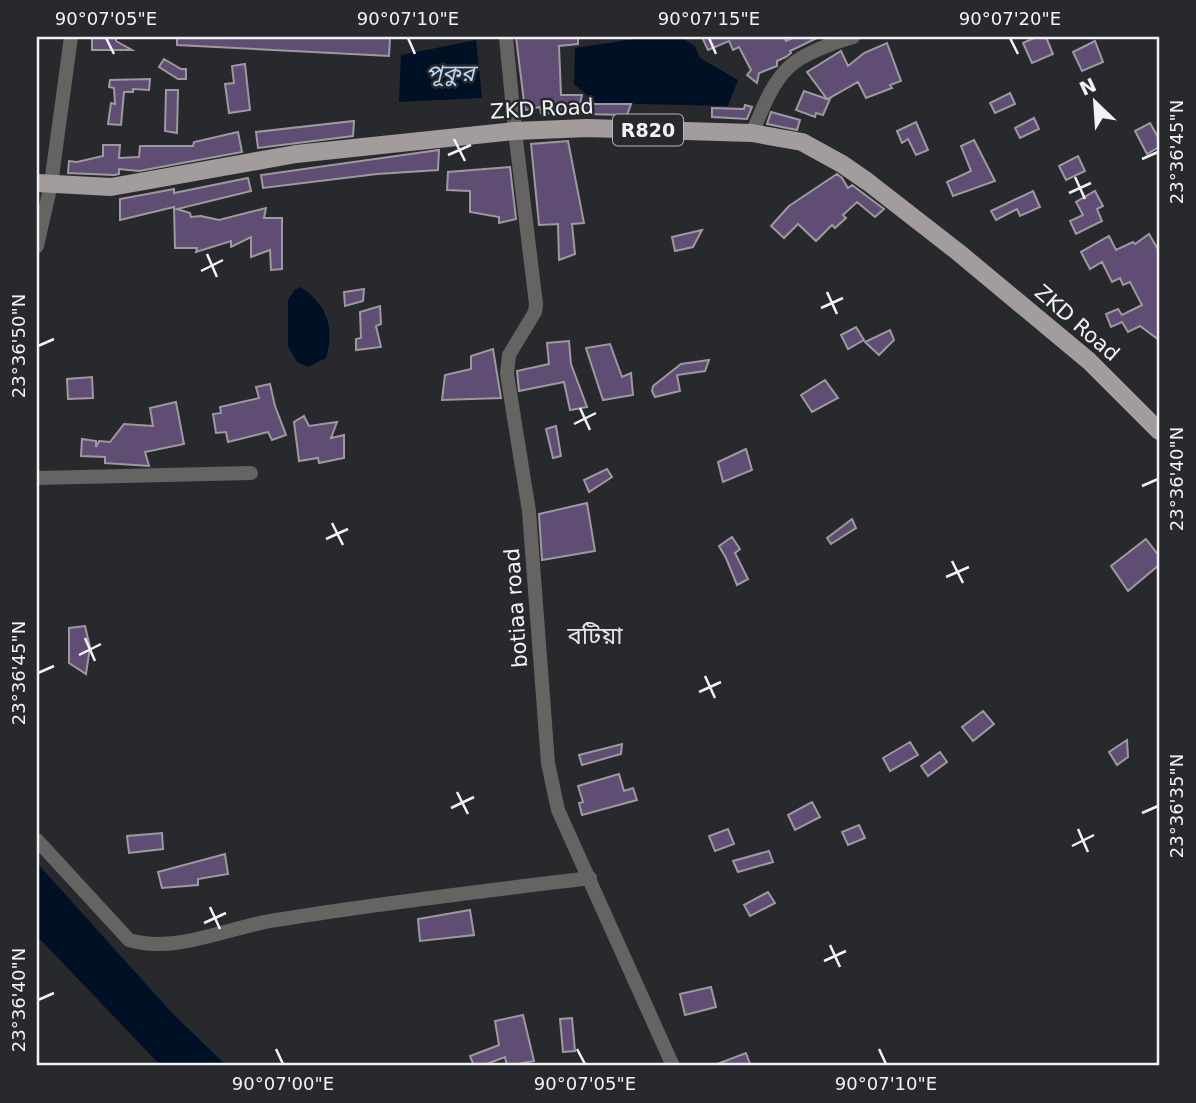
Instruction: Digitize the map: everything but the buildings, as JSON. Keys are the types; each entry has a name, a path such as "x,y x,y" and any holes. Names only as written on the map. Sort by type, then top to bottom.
{"main road":[{"name":"ZKD Road","path":"44,183 111,187 296,154 514,131 587,128 752,134 802,142 869,182 968,260 1081,354 1159,431"}],"street":[{"path":"37,246 44,183 71,37"},
{"name":"botiaa road","path":"506,37 514,131 536,304 535,312 509,355 506,374 529,511 548,763 558,810 673,1066"},
{"path":"752,134 770,91 788,67 797,60 853,37"},
{"path":"37,478 251,473"},
{"path":"37,840 129,940 146,945 167,945 298,916 590,878"}],"water":[{"path":"648,37 682,38 695,46 700,58 738,80 728,106 597,103 574,84 575,48"},
{"name":"পূকুর","path":"476,40 482,98 399,102 401,55"},
{"path":"301,287 323,309 330,336 326,358 308,367 297,362 288,346 288,300 294,290"},
{"path":"37,863 172,1013 227,1066 161,1066 37,936"}],"district":[{"name":"বটিয়া","path":"595,636"}]}
